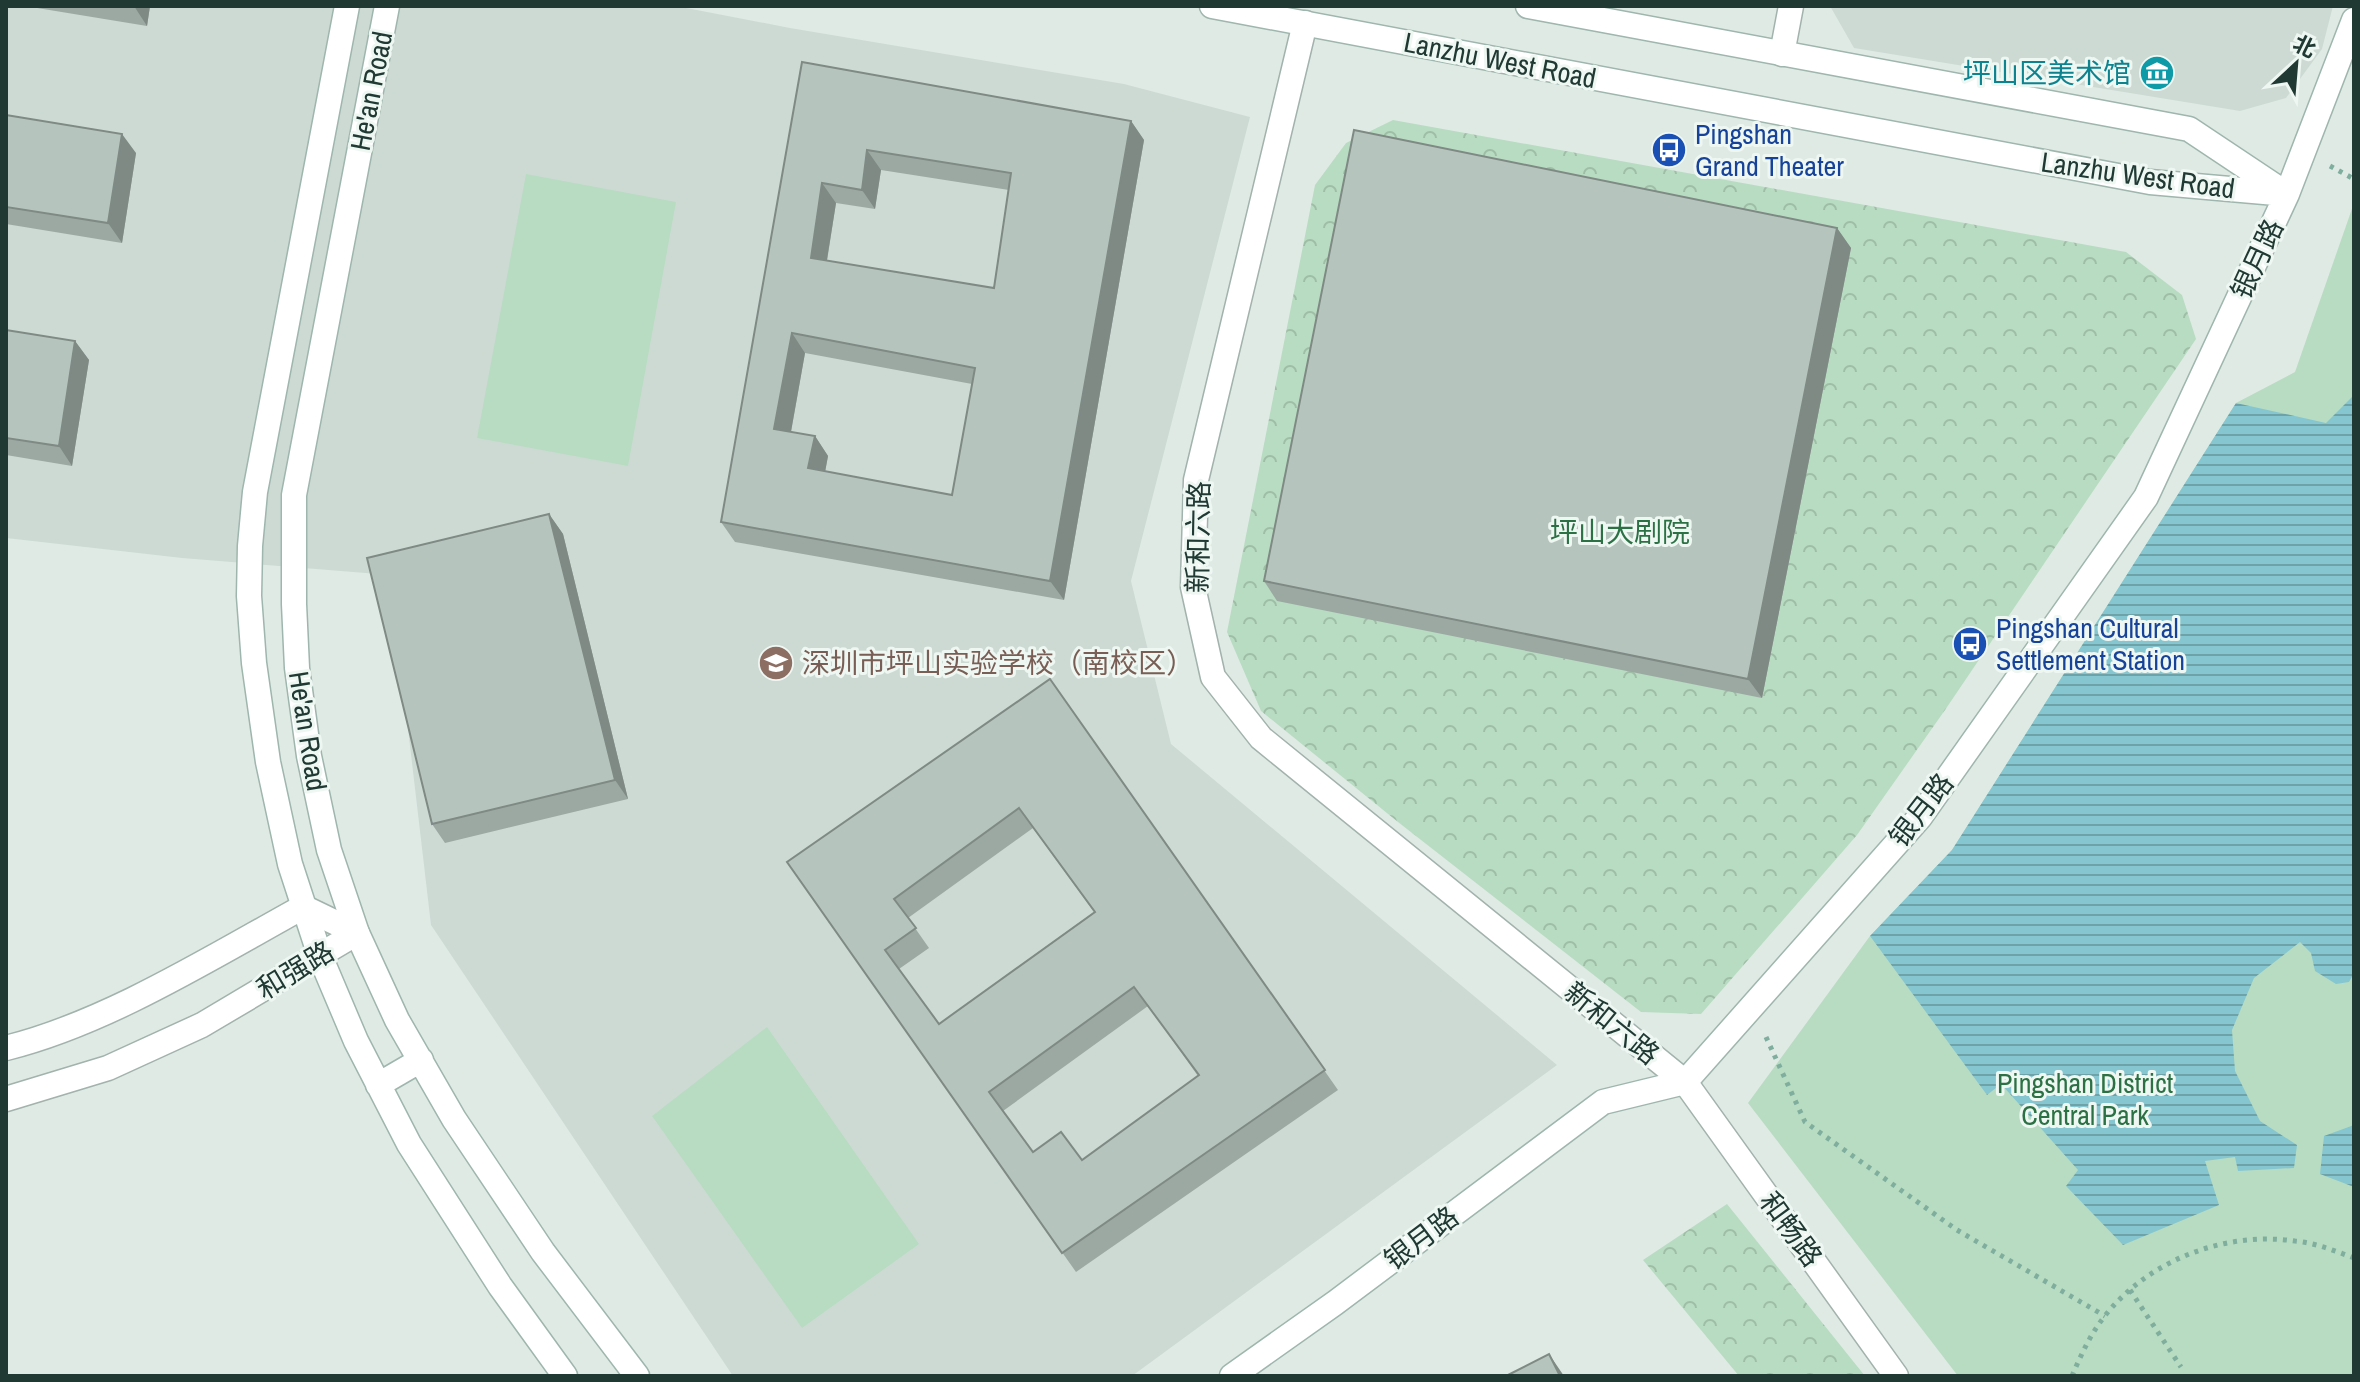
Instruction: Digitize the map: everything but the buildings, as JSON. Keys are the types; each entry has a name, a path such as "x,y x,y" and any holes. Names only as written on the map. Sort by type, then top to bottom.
{"street":[{"name":"He'an Road","path":"347,6 255,492 249,596 254,663 268,762 290,864 303,907 356,1041 409,1144 500,1286 565,1376"},
{"name":"He'an Road","path":"387,6 294,495 297,668 309,756 329,850 357,933 397,1020 454,1119 543,1252 637,1376"},
{"name":"Lanzhu West Road","path":"1212,6 2150,182 2287,194"},
{"name":"Lanzhu West Road","path":"1528,6 2189,129 2287,194"},
{"path":"1782,54 1791,6"},
{"name":"银月路","path":"1232,1376 1335,1303 1603,1102 1685,1082 1920,817 2146,497 2287,194 2354,20"},
{"name":"新和六路","path":"1305,23 1196,480 1193,587 1213,677 1261,738 1685,1082"},
{"name":"和强路","path":"6,1048 89,1019 176,977 303,907 357,933"},
{"name":"和强路","path":"6,1099 108,1068 202,1025 357,933"},
{"path":"378,1085 421,1060"},
{"name":"和畅路","path":"1685,1082 1896,1376"}],"path":[{"path":"1752,1007 1805,1122 1957,1230 2105,1316"},
{"path":"2072,1376 2086,1345 2105,1316 2130,1290 2158,1269 2190,1253 2225,1243 2260,1239 2296,1241 2354,1258"},
{"path":"2130,1290 2181,1367"}],"shaded area":[{"name":"深圳市坪山实验学校（南校区）","path":"6,6 676,6 1124,84 1250,117 1131,581 1171,744 1557,1065 1132,1376 733,1376 431,925 390,575 182,558 6,538"},
{"name":"坪山区美术馆","path":"1830,6 2333,6 2322,49 2286,98 2240,111 1854,48"}],"green space":[{"name":"坪山大剧院","path":"1393,120 2126,252 2182,295 2196,339 1857,835 1701,1014 1641,1012 1398,822 1261,711 1227,632 1315,185 1346,143"},
{"path":"526,174 676,202 628,466 477,438"},
{"name":"Pingshan District Central Park","path":"2354,203 2354,1376 1958,1376 1748,1103 1870,936 1952,850 2236,403 2295,372"},
{"path":"767,1027 919,1244 802,1328 652,1116"},
{"path":"1727,1204 1865,1376 1739,1376 1643,1260"}],"water":[{"path":"2354,395 2354,973 2349,982 2336,984 2315,971 2311,953 2300,942 2254,978 2232,1030 2235,1071 2260,1121 2297,1145 2294,1168 2238,1171 2235,1157 2205,1161 2219,1205 2123,1245 2066,1186 2078,1170 2001,1084 1987,1095 1870,936 1952,850 2236,403 2326,423"},
{"path":"2354,1125 2354,1187 2320,1174 2324,1136"}],"place":[{"name":"坪山区美术馆","path":"2157,73"},
{"name":"Pingshan Grand Theater","path":"1669,150"},
{"name":"Pingshan Cultural Settlement Station","path":"1970,644"},
{"name":"深圳市坪山实验学校（南校区）","path":"776,663"}]}
